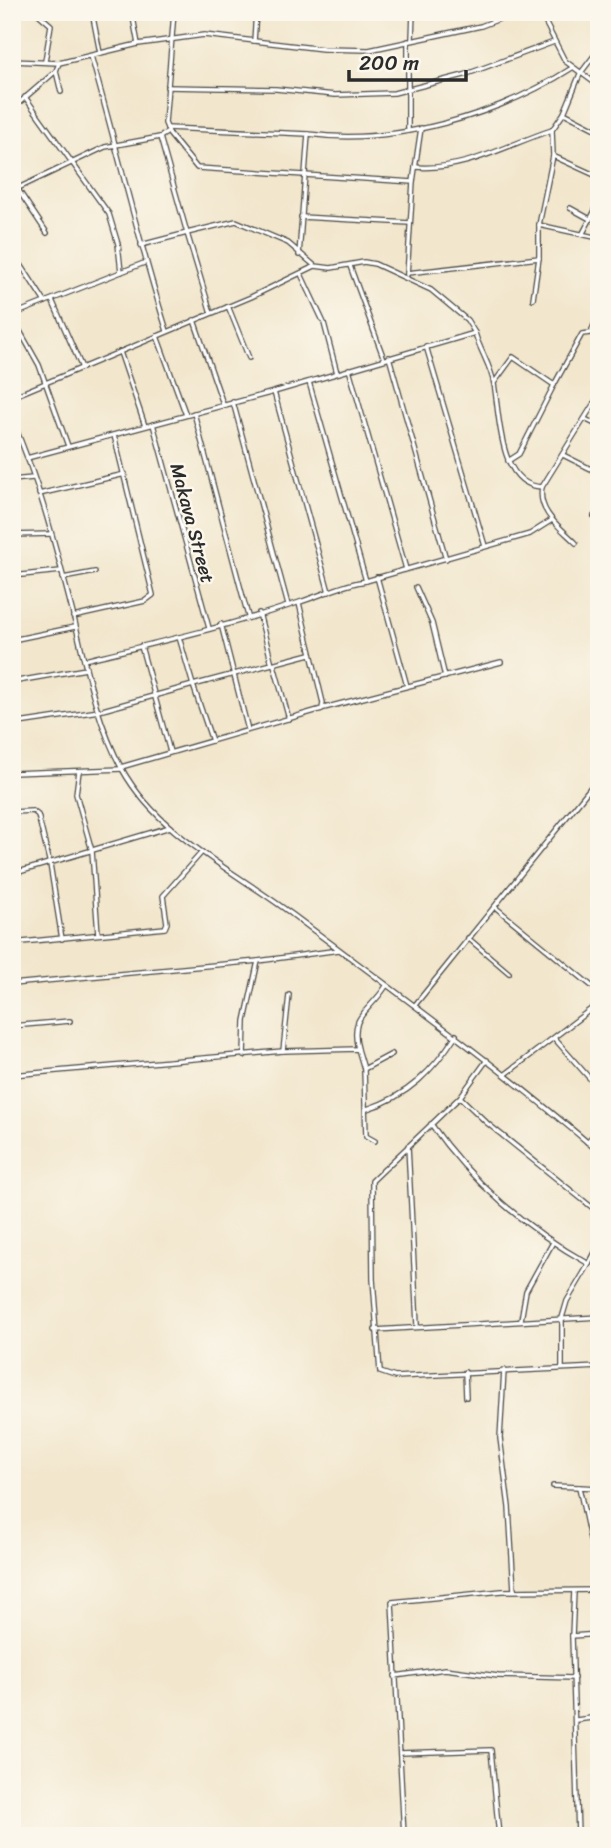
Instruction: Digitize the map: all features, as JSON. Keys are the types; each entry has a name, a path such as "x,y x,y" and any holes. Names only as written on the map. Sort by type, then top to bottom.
{"street":[{"path":"36,12 51,25 45,61"},
{"path":"92,12 100,53"},
{"path":"132,12 138,44"},
{"path":"174,12 167,87 167,130 197,168 413,182"},
{"path":"254,41 256,12"},
{"path":"408,129 410,40 414,12"},
{"path":"12,61 59,63 138,44 204,36 323,49 369,50 481,26 517,12"},
{"path":"540,12 554,42 572,68 599,86"},
{"path":"167,87 283,89 335,95 394,93 464,75 554,42"},
{"path":"415,167 449,166 474,161 532,135 552,130 565,113 579,74 599,49"},
{"path":"91,55 117,145 127,200 144,263 167,331"},
{"path":"12,109 56,71 59,63"},
{"path":"47,233 15,190 74,161 117,145 160,137 167,130 363,138 421,128 504,103 572,68"},
{"path":"56,71 61,92"},
{"path":"24,97 74,161 109,214 118,244 121,272"},
{"path":"565,113 599,131"},
{"path":"407,276 413,182 421,128"},
{"path":"533,299 539,258 539,225 553,156 552,130"},
{"path":"299,255 308,134"},
{"path":"160,137 211,313"},
{"path":"553,156 599,177"},
{"path":"583,233 599,203"},
{"path":"570,208 590,219"},
{"path":"301,217 411,223"},
{"path":"141,245 236,221 288,243 315,266"},
{"path":"539,225 599,238"},
{"path":"12,251 45,302"},
{"path":"407,276 539,258"},
{"path":"12,397 228,306 315,266 350,266 364,262 407,276 431,290 467,320 475,333 494,383 502,443 508,460 524,482 542,487"},
{"path":"68,447 46,383 12,316 144,263"},
{"path":"350,266 386,358 446,559"},
{"path":"301,274 324,323 337,373"},
{"path":"52,300 82,368"},
{"path":"228,306 249,358"},
{"path":"592,330 599,313"},
{"path":"194,320 223,404"},
{"path":"508,460 513,460 519,454 582,334 592,330 599,332"},
{"path":"27,458 274,392 475,333"},
{"path":"158,336 186,415"},
{"path":"426,346 485,545"},
{"path":"120,352 145,426"},
{"path":"494,383 513,357 554,385"},
{"path":"349,369 405,569"},
{"path":"309,382 366,581"},
{"path":"274,392 329,593"},
{"path":"576,543 552,520 540,498 542,487 599,396"},
{"path":"233,402 288,605"},
{"path":"194,413 248,616"},
{"path":"585,419 599,426"},
{"path":"12,420 51,534 99,711 121,768 144,802 202,852 456,1035 599,1152"},
{"name":"Makava Street","path":"153,424 209,628"},
{"path":"73,617 145,601 153,595 114,435"},
{"path":"563,455 599,473"},
{"path":"39,494 125,474"},
{"path":"12,480 33,478"},
{"path":"83,660 179,637 299,603 349,583 366,581 530,534 552,520"},
{"path":"12,536 51,534"},
{"path":"12,576 61,571"},
{"path":"63,579 95,572"},
{"path":"377,577 408,687"},
{"path":"415,587 432,623 445,677"},
{"path":"299,603 323,703 321,709"},
{"path":"259,613 289,719"},
{"path":"221,624 248,730"},
{"path":"12,640 76,627"},
{"path":"179,637 212,741"},
{"path":"141,646 170,753"},
{"path":"12,724 99,711 310,654"},
{"path":"12,773 121,768 321,709 500,662"},
{"path":"12,682 86,669"},
{"path":"79,771 78,809 92,850 98,934"},
{"path":"415,1005 599,777"},
{"path":"12,812 36,812 50,863 62,939"},
{"path":"12,874 170,827"},
{"path":"12,943 165,928 167,923 163,896 202,852"},
{"path":"495,907 599,992"},
{"path":"468,938 509,972"},
{"path":"12,984 258,961 339,950"},
{"path":"244,1056 246,1021 258,961"},
{"path":"375,1141 366,1136 364,1069 354,1032 356,1022 387,985"},
{"path":"283,1051 289,995"},
{"path":"506,1074 599,1003"},
{"path":"12,1027 70,1021"},
{"path":"367,1109 409,1091 443,1056 456,1035"},
{"path":"554,1038 570,1060 599,1089"},
{"path":"12,1075 283,1051 358,1049"},
{"path":"364,1069 392,1054"},
{"path":"487,1060 460,1097 372,1181 370,1188 375,1330 379,1368 386,1376 599,1367"},
{"path":"460,1097 487,1123 599,1213"},
{"path":"431,1124 476,1177 552,1244 589,1264"},
{"path":"587,1142 599,1129"},
{"path":"408,1146 417,1326"},
{"path":"521,1321 526,1291 552,1244"},
{"path":"562,1368 562,1318 567,1301 599,1245"},
{"path":"375,1330 599,1317"},
{"path":"504,1370 500,1438 509,1507 514,1590"},
{"path":"465,1372 466,1397"},
{"path":"553,1486 599,1488"},
{"path":"579,1487 599,1581"},
{"path":"404,1836 392,1602 514,1590 599,1590"},
{"path":"574,1590 572,1636 578,1836"},
{"path":"572,1636 599,1634"},
{"path":"395,1676 445,1669 498,1676 574,1678"},
{"path":"576,1720 599,1717"},
{"path":"400,1753 491,1750 499,1836"}]}
